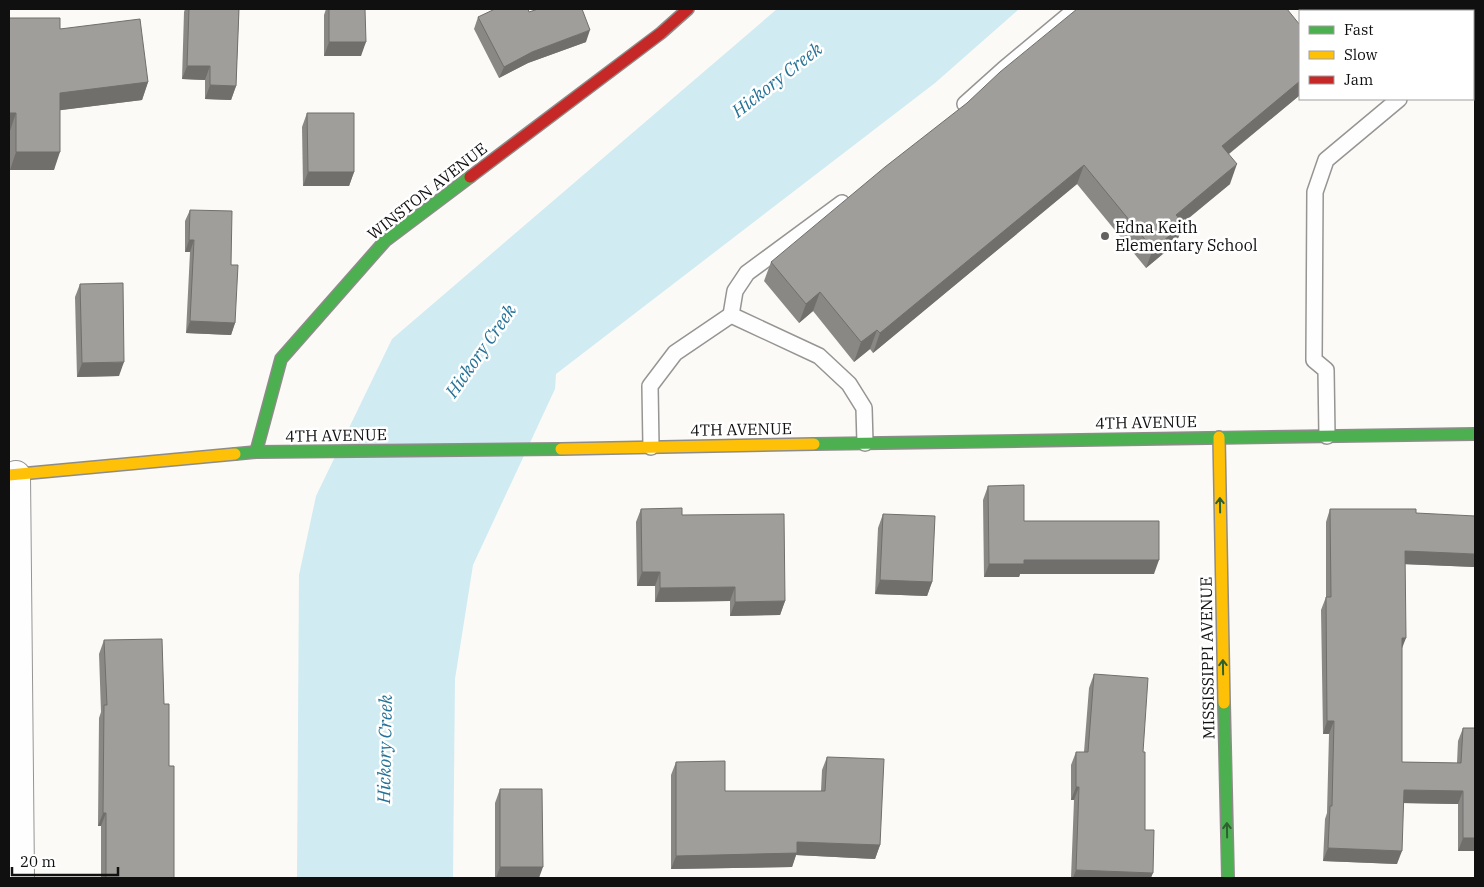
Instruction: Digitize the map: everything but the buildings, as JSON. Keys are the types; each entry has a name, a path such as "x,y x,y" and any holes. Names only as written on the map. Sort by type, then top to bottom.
{"street":[{"name":"WINSTON AVENUE","path":"256,452 282,359 385,240 661,32 688,9"},
{"name":"4TH AVENUE","path":"12,475 256,452 322,450 534,450 1475,434"},
{"name":"MISSISSIPPI AVENUE","path":"1219,437 1228,878"},
{"path":"12,475 14,756 20,878"}],"lane":[{"path":"954,115 1004,69 1076,9"},
{"path":"1327,436 1326,370 1314,360 1315,192 1326,160 1398,100"},
{"path":"651,447 650,386 675,353 731,315 735,291 747,273 850,197"},
{"path":"731,315 819,356 849,384 864,408 865,444"}],"water":[{"name":"Hickory Creek","path":"777,9 1019,9 935,83 556,374 555,389 473,565 455,679 453,878 297,878 299,575 316,496 392,339"}],"traffic: fast":[{"path":"256,452 281,359 385,241 470,177"},
{"path":"814,444 1475,434"},
{"path":"235,454 256,452 561,449"},
{"path":"1224,703 1228,878"}],"traffic: slow":[{"path":"1219,437 1224,703"},
{"path":"561,449 814,444"},
{"path":"9,475 235,454"}],"traffic: jam":[{"path":"470,177 661,33 688,9"}],"place":[{"name":"Edna Keith Elementary School","path":"1105,236"}]}
